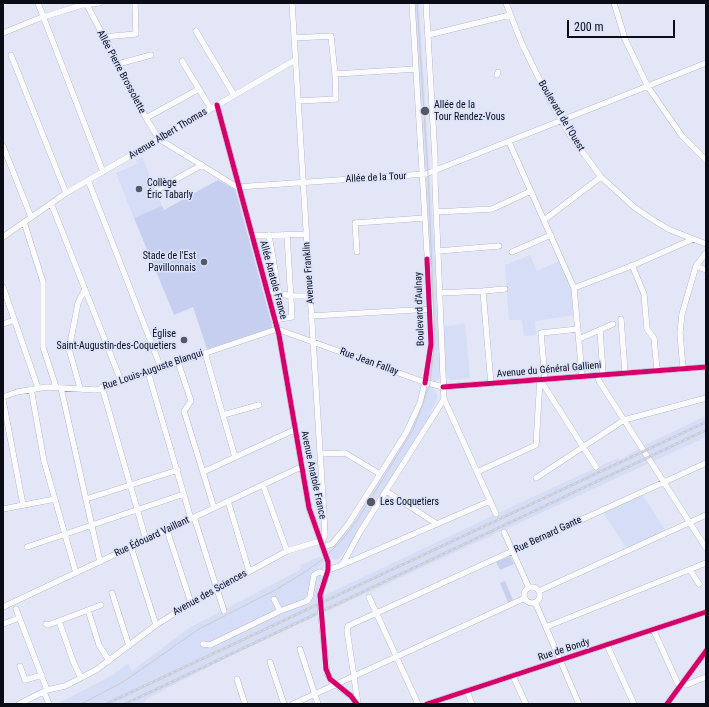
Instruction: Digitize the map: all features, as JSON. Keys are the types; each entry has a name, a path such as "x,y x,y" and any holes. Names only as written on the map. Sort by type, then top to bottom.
{"street":[{"path":"38,3 103,172"},
{"path":"3,32 43,17 86,4 100,3"},
{"path":"103,37 136,34 135,3"},
{"name":"Avenue Franklin","path":"292,3 325,535 322,544"},
{"name":"Boulevard d'Aulnay","path":"322,544 332,544 349,523 406,433 420,403 431,348 431,308 412,3"},
{"name":"Boulevard d'Aulnay","path":"426,3 435,158 434,172 444,399 496,514"},
{"name":"Boulevard de l'Ouest","path":"506,3 510,16 534,70 562,121 601,177 634,207 650,218 668,229 706,244"},
{"path":"614,3 625,39 648,86 682,136 706,160"},
{"name":"Allée Pierre Brossolette","path":"86,4 146,118 159,139"},
{"path":"428,34 510,16"},
{"path":"196,31 234,95"},
{"path":"294,38 331,36 336,99 298,101"},
{"path":"11,54 66,193"},
{"path":"118,64 150,55"},
{"name":"Avenue Albert Thomas","path":"4,235 66,193 295,60"},
{"path":"182,61 211,109"},
{"name":"Allée de la Tour","path":"238,187 422,175 434,172 706,62"},
{"path":"334,74 416,68"},
{"path":"146,118 199,89"},
{"name":"Allée Anatole France","path":"217,105 276,329"},
{"path":"159,139 238,187"},
{"path":"509,142 574,288 582,376"},
{"path":"3,146 31,217"},
{"path":"156,190 202,165"},
{"path":"544,220 601,177"},
{"path":"85,182 161,368"},
{"path":"436,212 492,209 531,191"},
{"path":"51,203 84,291 121,381"},
{"path":"357,252 355,223 425,218"},
{"path":"24,222 43,282 43,347 59,388 100,562"},
{"path":"251,236 306,234"},
{"path":"269,235 280,294"},
{"path":"274,320 292,317 287,235"},
{"path":"512,252 551,235"},
{"path":"574,288 693,239"},
{"path":"438,250 499,246"},
{"path":"683,367 680,323 696,266 706,253"},
{"path":"632,265 644,299 647,329 654,338 657,370"},
{"path":"696,266 706,270"},
{"path":"3,287 38,388"},
{"path":"440,293 505,289"},
{"path":"80,388 69,354 70,341 78,303 84,291"},
{"path":"267,291 291,296 310,296"},
{"path":"483,291 491,384"},
{"path":"311,316 431,308"},
{"path":"620,319 625,372"},
{"path":"3,324 14,320"},
{"path":"579,339 613,324"},
{"name":"Rue Louis-Auguste Blanqui","path":"3,397 38,388 80,388 96,390 276,329"},
{"name":"Rue Jean Fallay","path":"276,329 425,383"},
{"name":"Avenue Anatole France","path":"276,329 308,508 328,562 320,600 326,668 330,679 352,696 357,704"},
{"path":"477,472 536,445 542,379 541,333 578,329"},
{"path":"600,330 601,374 599,381 706,548"},
{"path":"205,353 235,457"},
{"path":"178,362 191,402 184,411 214,508"},
{"name":"Avenue du Général Gallieni","path":"425,383 443,387 706,366"},
{"path":"148,372 184,494 224,611"},
{"path":"542,379 544,388 596,467"},
{"path":"102,388 146,540"},
{"path":"31,389 44,461 76,573"},
{"path":"536,478 624,420 706,398"},
{"path":"342,565 360,532 444,399"},
{"path":"3,400 23,505"},
{"path":"223,415 259,405"},
{"path":"203,472 294,430"},
{"path":"320,454 345,453 380,474"},
{"name":"Rue Bernard Gante","path":"349,626 706,463"},
{"name":"Rue Édouard Vaillant","path":"5,606 301,467"},
{"path":"86,499 178,470"},
{"path":"263,485 287,551"},
{"path":"386,491 437,524"},
{"path":"27,547 184,494"},
{"path":"3,509 55,499"},
{"path":"228,501 249,571"},
{"path":"203,644 210,645 280,611 308,600 314,575 319,572 327,572 490,501"},
{"path":"539,591 706,515"},
{"path":"167,530 191,603"},
{"path":"504,532 529,588"},
{"name":"Avenue des Sciences","path":"20,704 45,691 65,686 81,678 109,661 156,625 191,603 249,571 287,551 322,544"},
{"path":"131,547 156,625"},
{"path":"546,627 706,563"},
{"path":"690,570 699,584"},
{"path":"529,588 533,587 539,591"},
{"path":"529,588 524,594 525,598 530,603 535,602 540,596 539,591"},
{"path":"112,594 129,646"},
{"path":"369,597 418,704"},
{"path":"293,704 525,598"},
{"path":"274,599 280,611"},
{"path":"18,600 19,605 16,609 42,675 49,704"},
{"path":"535,602 579,704"},
{"path":"46,624 48,625 59,622 100,605"},
{"path":"5,606 12,610 16,609"},
{"path":"88,610 99,645 109,661"},
{"name":"Rue de Bondy","path":"427,704 706,612"},
{"path":"3,624 19,618"},
{"path":"59,622 73,662 81,678"},
{"name":"Avenue Anatole France","path":"349,626 357,704"},
{"path":"654,629 680,686"},
{"path":"608,645 634,704"},
{"path":"300,649 318,704"},
{"path":"667,704 706,651"},
{"path":"270,662 284,704"},
{"path":"20,666 25,680 42,675"},
{"path":"513,676 526,704"},
{"path":"680,686 706,677"},
{"path":"237,679 245,704"},
{"path":"467,691 472,704"}],"shaded area":[{"path":"413,3 419,3 442,377 435,381 433,389 437,395 437,400 429,414 431,416 351,543 339,558 334,560 330,557 309,575 324,564 317,599 528,499 618,458 620,460 643,446 706,416 706,437 232,655 148,698 143,704 57,704 113,675 128,663 132,671 189,628 300,570 301,565 321,556 322,558 350,528 419,410 432,347"},
{"name":"Collège Éric Tabarly","path":"142,157 162,206 134,218 116,173 137,164 136,160"},
{"name":"Stade de l'Est Pavillonnais","path":"218,180 234,189 236,192 272,328 207,349 193,307 174,315 134,218 162,206 164,210"},
{"path":"530,255 537,271 559,261 571,289 574,315 535,321 536,335 524,336 522,320 509,320 505,265"},
{"path":"465,324 470,378 450,380 446,376 444,326"},
{"path":"642,494 666,531 627,549 603,512"},
{"path":"510,556 514,564 500,570 496,562"},
{"path":"505,581 513,600 508,602 500,583"}],"tram line":[{"path":"81,704 123,682 199,629 281,587 278,588 305,572 324,558 342,540 358,519 413,430 430,384 435,339 428,174 417,3"}],"railway":[{"path":"106,704 706,422"},
{"path":"125,704 706,430"}],"cycle path":[{"path":"217,105 279,335 309,508 328,562 328,570 320,595 326,669 330,679 351,696 357,704"},
{"path":"425,383 431,344 427,259"},
{"path":"443,387 706,367"},
{"path":"427,704 706,612"},
{"path":"667,704 706,651"}],"place":[{"name":"Allée de la Tour Rendez-Vous","path":"425,111"},
{"name":"Collège Éric Tabarly","path":"139,189"},
{"name":"Stade de l'Est Pavillonnais","path":"204,262"},
{"name":"Église Saint-Augustin-des-Coquetiers","path":"184,340"},
{"name":"Les Coquetiers","path":"371,502"}]}
